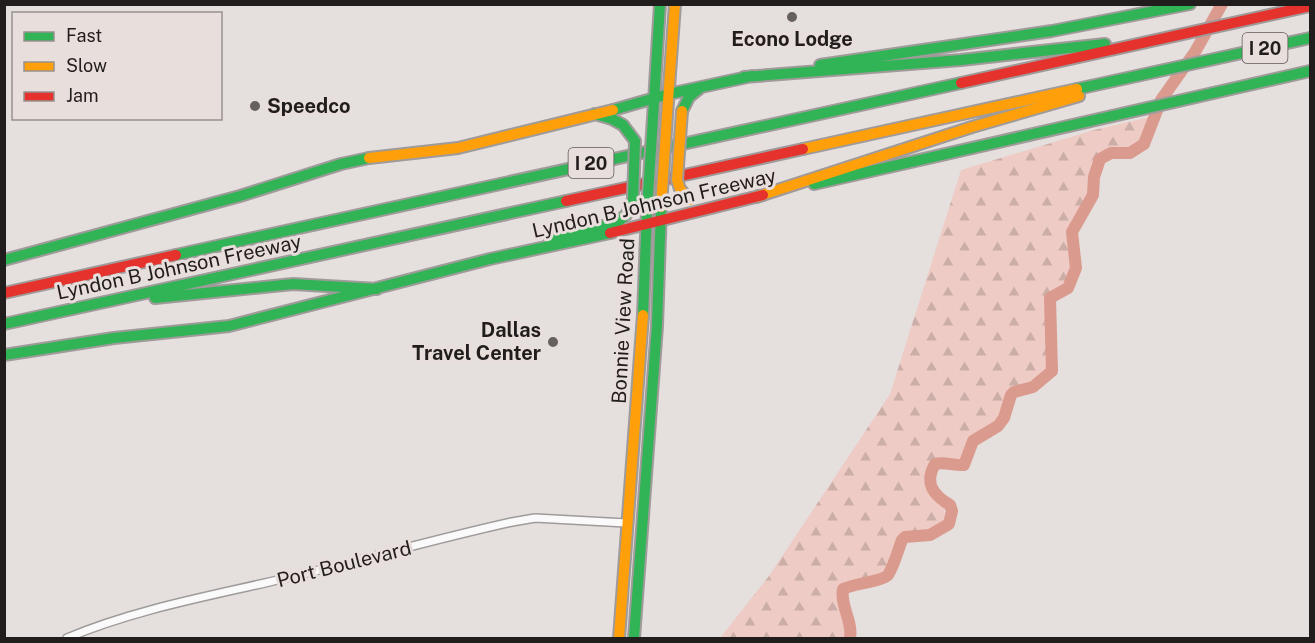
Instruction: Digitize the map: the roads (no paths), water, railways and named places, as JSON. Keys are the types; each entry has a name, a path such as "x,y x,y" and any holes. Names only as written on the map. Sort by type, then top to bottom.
{"main road":[{"name":"Bonnie View Road","path":"619,639 626,523 643,326 645,224 660,4"},
{"name":"Bonnie View Road","path":"634,639 657,326 660,221 675,4"},
{"path":"4,260 240,196 367,158 458,148 744,77 1090,24 1190,4"},
{"name":"Lyndon B Johnson Freeway","path":"4,293 1311,6"},
{"path":"744,77 961,60 1178,35"},
{"name":"Lyndon B Johnson Freeway","path":"4,324 1311,38"},
{"path":"756,197 1158,70"},
{"name":"Lyndon B Johnson Freeway","path":"4,355 114,338 229,326 490,259 1311,71"},
{"path":"702,86 689,97 682,111 677,180 680,189 690,201 711,208"},
{"path":"490,259 618,222 627,214 633,199 635,141 623,125 595,114"},
{"path":"88,305 293,284 377,288"},
{"path":"643,326 657,326"},
{"path":"626,523 643,524"}],"street":[{"name":"Port Boulevard","path":"67,639 92,628 172,604 513,522 536,518 626,523"}],"waterway":[{"path":"850,638 843,589 888,575 905,537 930,535 949,524 952,511 950,505 935,493 930,483 935,464 964,465 973,441 998,426 1004,418 1011,395 1033,387 1052,371 1050,298 1068,288 1076,268 1072,232 1093,195 1094,177 1100,159 1111,153 1130,153 1144,144 1161,100 1195,52 1222,4"}],"place":[{"name":"Econo Lodge","path":"792,17"},
{"name":"Speedco","path":"255,106"},
{"name":"Dallas Travel Center","path":"553,342"}]}
